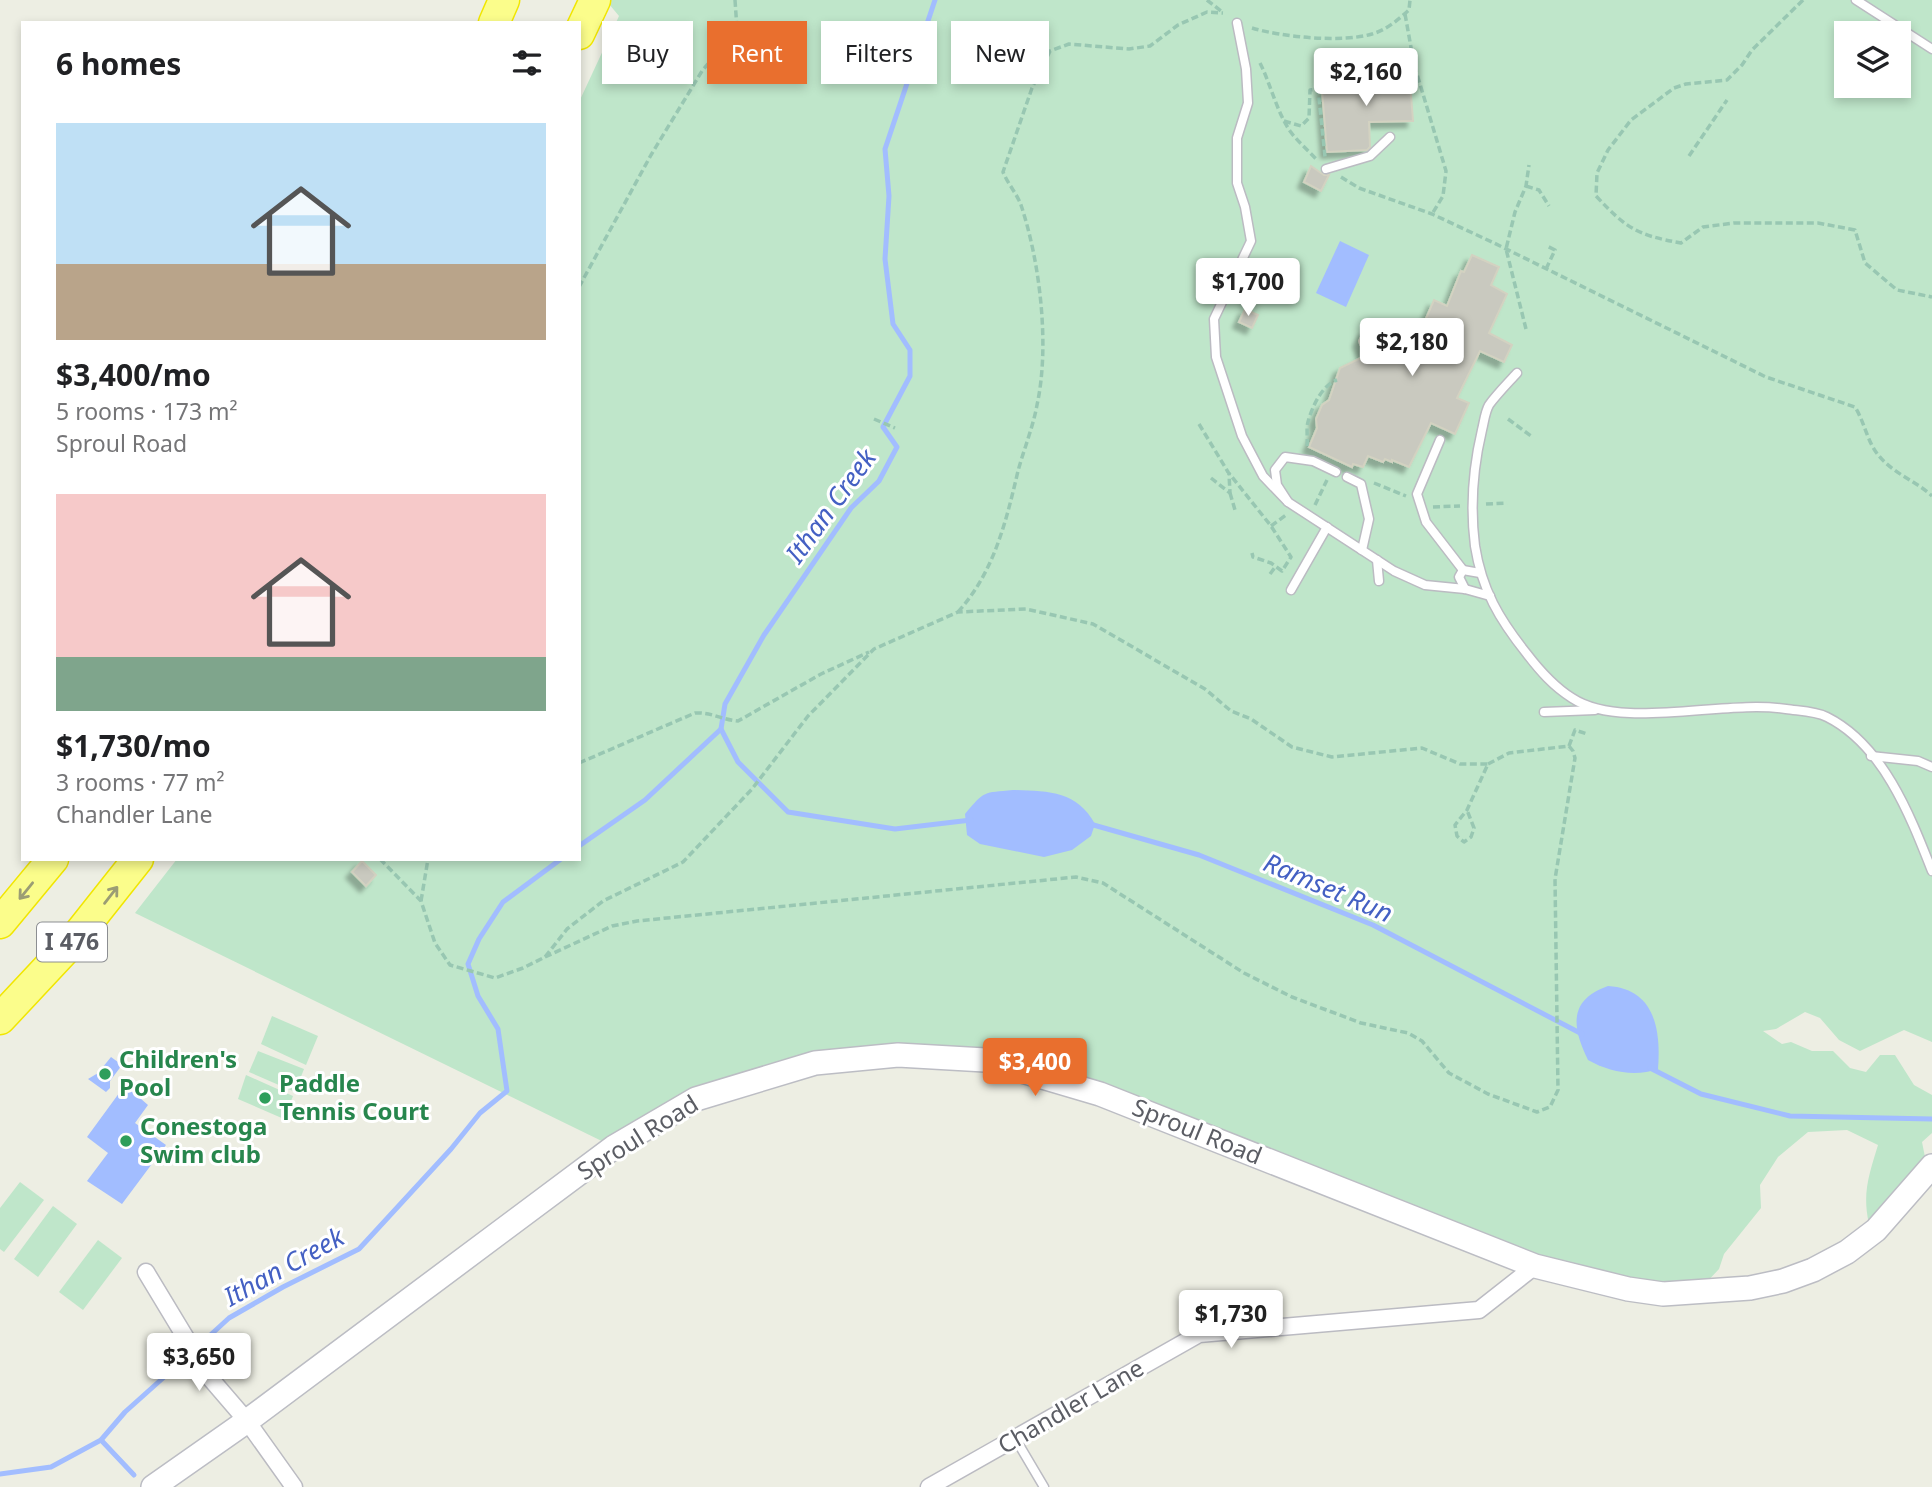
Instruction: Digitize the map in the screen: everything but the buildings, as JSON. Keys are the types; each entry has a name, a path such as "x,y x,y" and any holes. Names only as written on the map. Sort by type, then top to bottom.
{"highway":[{"path":"495,21 504,0"},
{"path":"581,30 595,0"},
{"name":"I 476","path":"0,923 50,861"},
{"name":"I 476","path":"0,1019 73,941 136,861"}],"main road":[{"name":"Sproul Road","path":"153,1487 247,1421 614,1147 696,1099 815,1063 898,1055 985,1060 1100,1094 1535,1266 1628,1289 1663,1294 1725,1291 1783,1282 1813,1270 1847,1252 1876,1230 1932,1166"}],"street":[{"name":"Chandler Lane","path":"929,1487 1199,1334 1479,1310 1535,1266"},
{"path":"146,1272 210,1378 247,1421 294,1487"}],"lane":[{"path":"1856,0 1932,49"},
{"path":"1237,23 1246,69 1248,103 1237,138 1237,183 1245,207 1251,241 1214,318 1216,357 1242,436 1263,476 1288,502 1377,560 1424,585 1465,589 1490,596"},
{"path":"1326,169 1370,156 1391,137"},
{"path":"1517,373 1488,407 1474,462 1472,523 1479,573 1503,624 1546,678 1574,699 1601,710"},
{"path":"1440,440 1417,494 1426,522 1463,570 1479,573"},
{"path":"1288,502 1277,485 1275,470 1285,457 1313,461 1334,470"},
{"path":"1347,477 1361,484 1369,519 1362,550"},
{"path":"1290,590 1327,527"},
{"path":"1377,560 1379,581"},
{"path":"1463,570 1459,577 1465,589"},
{"path":"1544,712 1601,710 1650,714 1699,708 1772,706 1824,715 1846,727 1889,775 1915,827 1932,870"},
{"path":"1871,755 1918,761 1932,767"},
{"path":"1015,1438 1044,1487"}],"path":[{"path":"581,283 651,155 702,71 737,29 735,0"},
{"path":"958,612 969,600 993,559 1006,522 1037,405 1045,349 1037,276 1020,201 1009,187 1003,172 1032,88 1050,51 1069,44 1129,49 1150,46 1178,25 1197,16 1207,12 1223,13 1207,0"},
{"path":"1237,23 1274,35 1328,38 1373,34 1397,22 1409,10 1410,0"},
{"path":"1802,0 1752,50 1727,80 1686,84 1674,88 1631,120 1608,150 1597,173 1596,196 1620,221 1648,237 1681,243 1703,227 1734,223 1818,223 1855,230 1865,262 1897,290 1932,297"},
{"path":"1405,14 1420,85 1446,171 1443,195 1432,214"},
{"path":"1258,59 1271,86 1275,103 1291,134 1326,169 1359,188 1432,214 1766,377 1855,407 1862,418 1869,443 1878,455 1888,466 1932,496"},
{"path":"1284,121 1301,126 1310,118 1310,90 1318,89 1326,169"},
{"path":"1689,156 1727,100"},
{"path":"1526,329 1506,249 1530,165"},
{"path":"1526,186 1539,190 1549,206"},
{"path":"1546,269 1555,250 1547,246"},
{"path":"1307,446 1307,426 1314,408 1324,387 1337,380"},
{"path":"874,419 895,428"},
{"path":"1508,419 1531,436"},
{"path":"1199,424 1228,472 1271,526 1291,557 1282,571 1252,553"},
{"path":"1310,516 1334,470"},
{"path":"1228,472 1235,510"},
{"path":"1211,478 1230,494"},
{"path":"1369,481 1395,493 1409,496"},
{"path":"1481,505 1507,503"},
{"path":"1430,507 1460,506"},
{"path":"1270,574 1276,566"},
{"path":"581,762 695,712 711,713 725,720 738,721 821,674 958,612 1026,609 1093,624 1205,689 1231,711 1251,719 1292,747 1332,757 1422,748 1460,764 1488,764 1509,753 1569,746"},
{"path":"545,957 567,929 603,901 683,862 752,789 808,716 874,649"},
{"path":"1569,746 1575,730 1587,734"},
{"path":"382,861 421,901 435,943 450,965 495,978 523,968 612,926 637,921 1076,877 1103,883 1244,974 1292,997 1361,1023 1408,1033 1422,1041 1449,1073 1488,1094 1537,1112 1550,1107 1558,1090 1555,879 1575,758 1569,746"},
{"path":"1467,810 1475,828 1471,837 1464,842 1457,836 1455,825 1467,810 1488,764"},
{"path":"421,901 428,861"}],"green space":[{"path":"611,0 1932,0 1932,1042 1904,1030 1860,1051 1839,1040 1820,1018 1805,1012 1776,1029 1763,1031 1782,1044 1791,1042 1812,1051 1833,1051 1850,1068 1866,1072 1880,1055 1895,1055 1914,1085 1932,1095 1932,1133 1922,1142 1925,1157 1914,1179 1869,1224 1866,1193 1878,1145 1847,1130 1808,1132 1778,1157 1760,1185 1761,1208 1724,1254 1719,1269 1702,1287 1628,1289 985,1060 898,1055 696,1099 614,1147 135,913 175,861 581,861 581,98 602,53 602,84 693,84 693,21 617,21 619,16 609,4"},
{"path":"272,1016 318,1036 306,1065 261,1044"},
{"path":"258,1051 304,1069 295,1092 249,1072"},
{"name":"Paddle Tennis Court","path":"246,1075 293,1096 284,1119 238,1099"},
{"path":"20,1182 44,1200 4,1252 0,1249 0,1208"},
{"path":"53,1206 77,1224 38,1277 14,1259"},
{"path":"98,1240 122,1258 83,1310 59,1292"}],"water":[{"path":"1340,241 1369,255 1346,307 1316,293"},
{"path":"1013,790 1050,792 1070,799 1088,813 1095,824 1091,836 1072,850 1044,857 980,844 967,835 965,814 981,797"},
{"path":"1608,986 1636,995 1652,1014 1658,1040 1658,1069 1640,1073 1622,1072 1588,1060 1579,1036 1577,1016 1586,999"},
{"name":"Children's Pool","path":"111,1057 122,1065 110,1081 110,1088 106,1092 88,1079 98,1073"},
{"name":"Conestoga Swim club","path":"125,1085 148,1105 135,1123 166,1145 122,1204 87,1181 108,1153 87,1137"}],"waterway":[{"name":"Ithan Creek","path":"581,845 645,800 721,729 725,704 764,635 851,508 879,481 897,447 883,427 910,376 910,350 893,324 885,259 889,196 885,149 935,0"},
{"name":"Ramset Run","path":"721,729 738,762 788,812 895,829 971,820"},
{"name":"Ramset Run","path":"1090,824 1199,855 1373,925 1582,1034"},
{"name":"Ithan Creek","path":"205,1340 229,1318 359,1249 451,1149 480,1113 507,1091 498,1029 478,996 468,964 479,939 503,902 558,861"},
{"name":"Ramset Run","path":"1650,1068 1701,1094 1790,1116 1932,1119"},
{"name":"Ithan Creek","path":"0,1474 51,1467 101,1440 125,1412 182,1361"},
{"path":"101,1440 134,1475"}],"place":[{"name":"Children's Pool","path":"105,1074"},
{"name":"Paddle Tennis Court","path":"265,1098"},
{"name":"Conestoga Swim club","path":"126,1141"}]}
